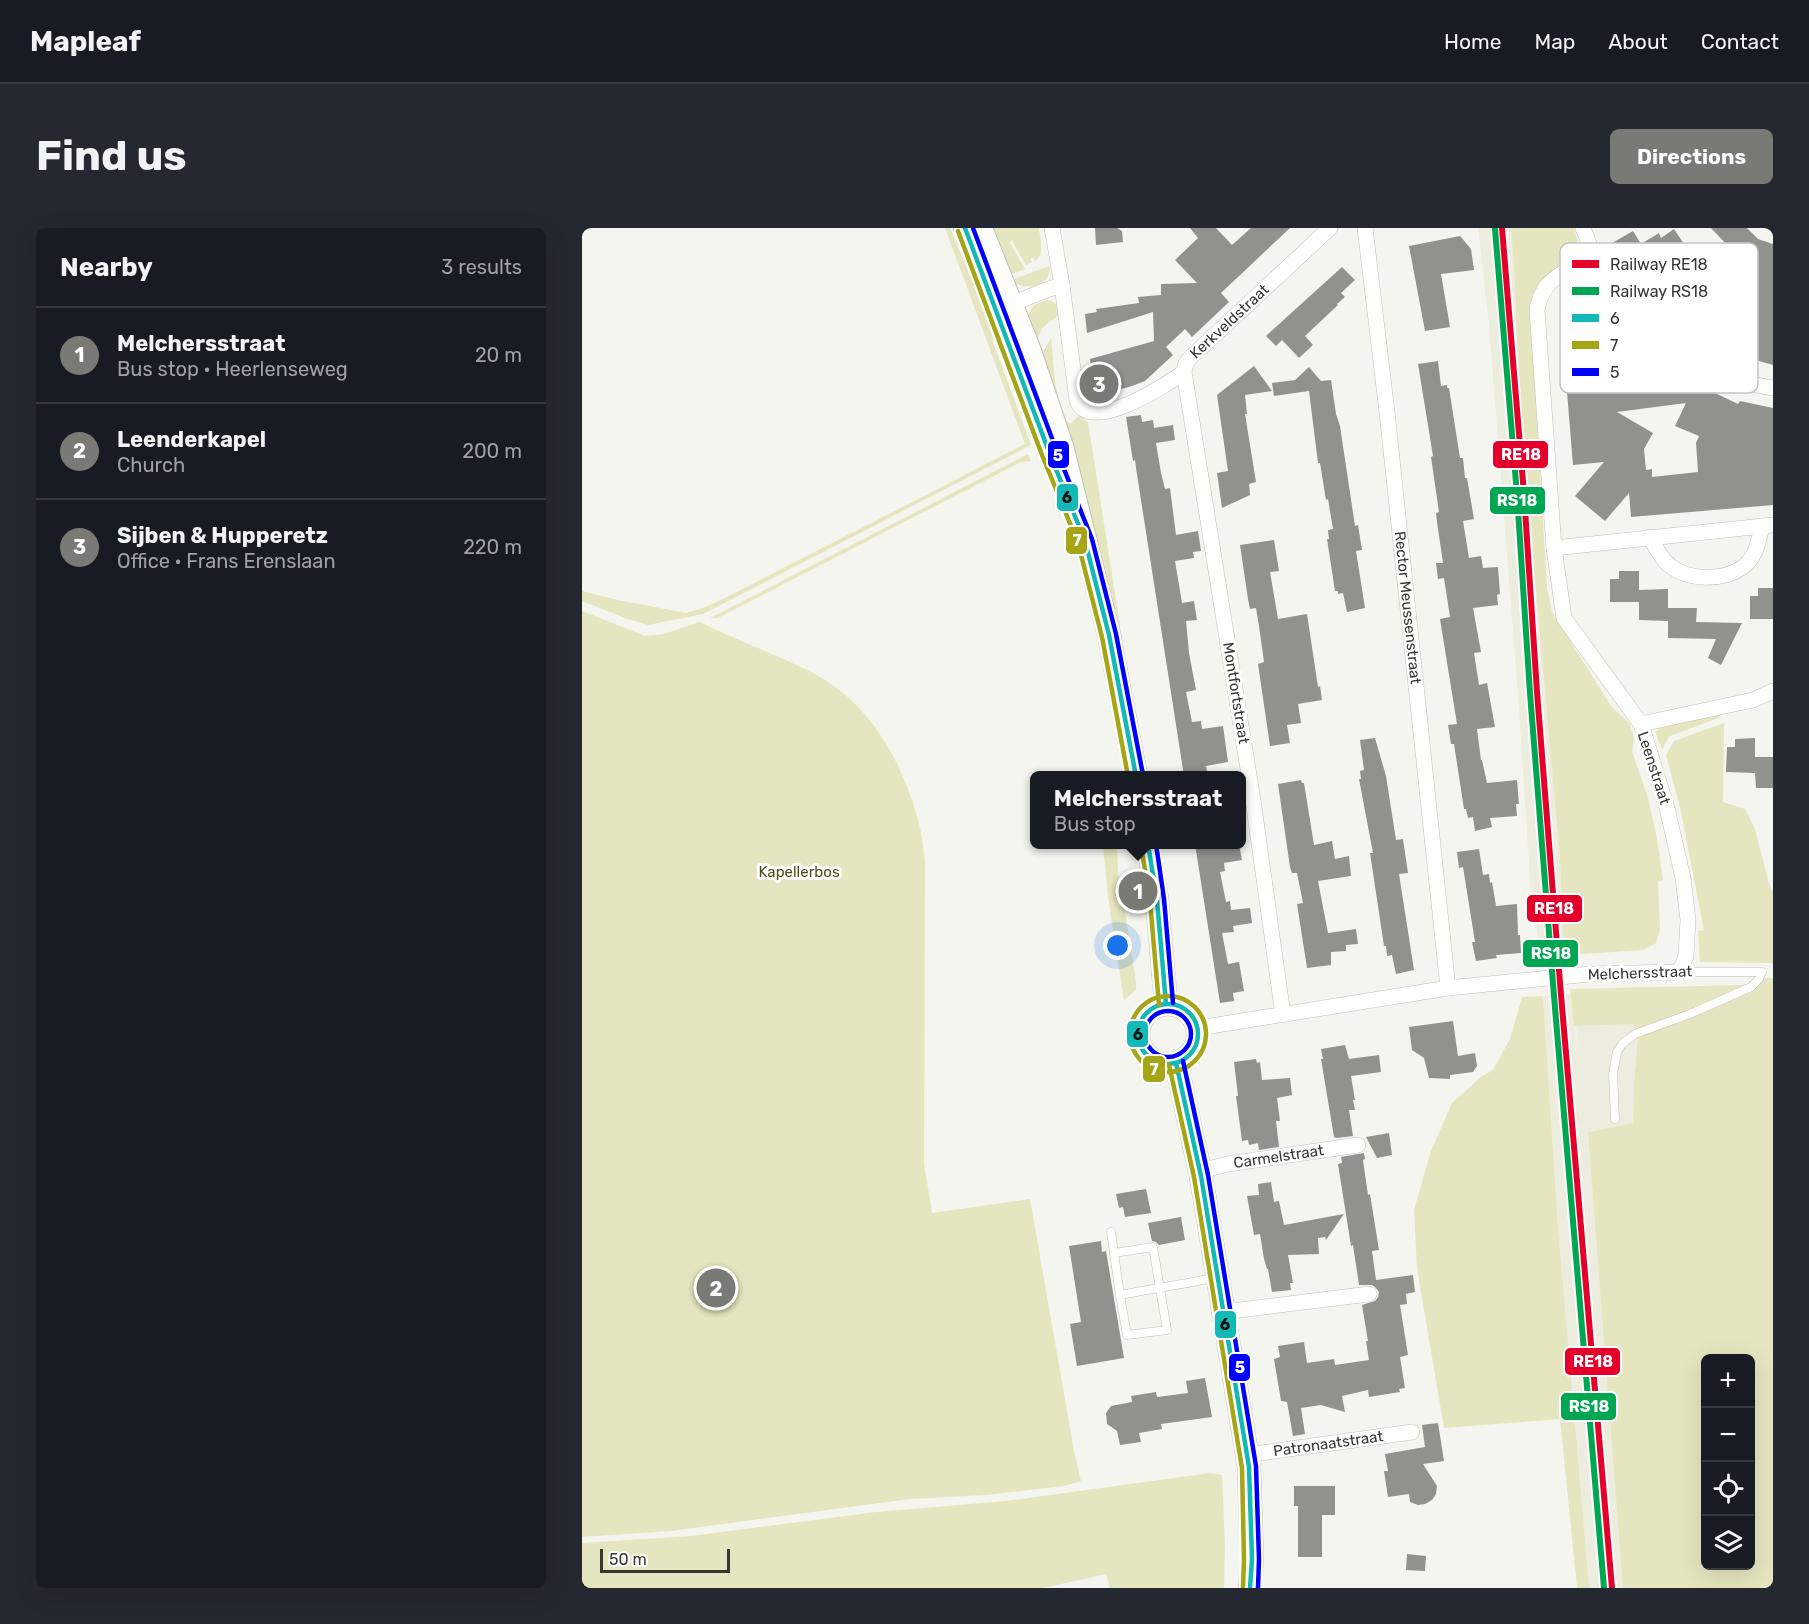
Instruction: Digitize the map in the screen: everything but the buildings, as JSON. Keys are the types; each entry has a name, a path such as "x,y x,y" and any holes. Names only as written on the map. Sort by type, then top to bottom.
{"main road":[{"path":"978,229 1049,452 1085,541 1109,635 1135,771"},
{"path":"1149,849 1157,900 1166,1004"},
{"path":"1166,1004 1181,1006 1187,1010 1198,1028 1199,1038 1191,1054 1185,1060 1168,1065 1152,1060 1141,1047 1138,1039 1140,1022 1144,1015 1151,1009 1166,1004"},
{"path":"1176,1063 1200,1171 1247,1455 1251,1525 1250,1588"}],"street":[{"path":"1004,307 1062,285 1052,228"},
{"name":"Kerkveldstraat","path":"1062,285 1079,407 1090,413 1100,413 1165,386 1184,372 1190,358 1330,228"},
{"name":"Rector Meussenstraat","path":"1365,228 1448,988"},
{"path":"1583,228 1589,243"},
{"name":"Leenstraat","path":"1560,275 1545,287 1538,299 1537,310 1554,548 1564,618 1641,724 1667,808 1683,878 1688,920 1686,956 1677,972"},
{"name":"Montfortstraat","path":"1184,372 1251,788 1283,1015"},
{"path":"1758,384 1773,388"},
{"path":"1650,537 1665,561 1677,570 1694,576 1712,578 1744,567 1754,554 1768,525"},
{"path":"1554,548 1768,525"},
{"path":"1641,724 1753,700 1773,691"},
{"name":"Melchersstraat","path":"1198,1028 1448,988 1590,974 1677,972"},
{"name":"Carmelstraat","path":"1200,1171 1228,1164 1358,1144"},
{"path":"1224,1312 1369,1294"},
{"name":"Patronaatstraat","path":"1247,1455 1412,1432"}],"lane":[{"name":"Melchersstraat","path":"1615,1119 1614,1062 1622,1044 1635,1034 1690,1014 1751,987 1762,972 1677,972"},
{"path":"1111,1232 1114,1254 1120,1295 1127,1335 1167,1330 1153,1247 1114,1254"},
{"path":"1120,1295 1219,1278"}],"shaded area":[{"path":"1478,228 1512,228 1568,949 1538,951 1531,894 1489,325"},
{"path":"1570,994 1579,1055 1576,1025 1633,1024 1638,1037 1633,1123 1588,1132 1624,1588 1589,1588 1579,1491 1558,1228 1543,996"}],"green space":[{"path":"945,228 950,228 970,275 1031,445 703,614 648,625 582,601 582,591 686,613 703,608 1025,444"},
{"path":"994,228 1039,228 1040,255 1035,261 1034,257 1030,259 1032,262 1026,265 1011,239 1010,243 1025,269 1009,275"},
{"path":"1511,228 1574,228 1578,243 1560,243 1560,267 1536,287 1530,306 1547,587 1552,612 1611,706 1630,724 1634,739 1632,752 1647,795 1656,833 1663,880 1658,882 1660,930 1656,943 1643,950 1569,955 1566,929 1567,948 1564,950 1560,858 1521,417"},
{"path":"1049,266 1049,275 1041,283 1024,286 1012,282 1012,280"},
{"path":"1046,300 1056,304 1061,313 1043,327 1037,340 1027,316 1034,305"},
{"path":"1051,338 1061,408 1070,424 1079,415 1088,422 1132,702 1037,353 1045,349"},
{"path":"1028,454 1031,461 1021,462 718,618 710,618"},
{"name":"Kapellerbos","path":"582,611 645,636 664,634 700,622 795,664 830,683 849,698 865,715 892,753 911,797 918,820 925,861 924,1163 932,1213 1030,1199 1081,1481 1064,1486 986,1495 910,1499 671,1531 582,1537"},
{"path":"1720,712 1721,717 1670,736 1662,749 1655,732 1661,727"},
{"path":"1724,723 1723,802 1745,809 1755,829 1769,884 1773,891 1773,963 1700,962 1698,931 1704,930 1680,807 1666,755 1674,741"},
{"path":"1103,849 1117,849 1121,891 1116,893 1118,906 1124,905 1136,982 1136,990 1124,1000 1108,897"},
{"path":"1773,978 1773,1588 1623,1588 1588,1132 1633,1123 1638,1037 1633,1024 1574,1026 1570,989 1742,985"},
{"path":"1543,996 1558,1228 1589,1588 1577,1588 1560,1419 1444,1428 1417,1268 1414,1210 1431,1151 1452,1103 1481,1077 1493,1070 1510,1039 1522,997"},
{"path":"1210,1473 1222,1475 1224,1588 1110,1588 1106,1574 1043,1588 582,1588 582,1543 691,1536 876,1512 1006,1501"}],"rail line":[{"name":"RE18","path":"1502,228 1561,995 1612,1588"},
{"name":"RS18","path":"1495,229 1554,996 1604,1588"}],"transit line":[{"name":"6","path":"965,228 1085,541 1109,635 1135,771"},
{"name":"5","path":"973,228 1092,539 1116,634 1142,771"},
{"name":"7","path":"958,231 1042,455 1078,543 1102,637 1127,771"},
{"name":"7","path":"1142,849 1150,901 1159,1005"},
{"name":"6","path":"1149,849 1157,900 1166,1004"},
{"name":"5","path":"1157,849 1164,899 1173,1003"},
{"name":"7","path":"1168,996 1182,999 1195,1007 1203,1020 1206,1034 1203,1048 1195,1061 1182,1069 1168,1072 1154,1069 1141,1061 1133,1048 1130,1034 1133,1020 1141,1007 1154,999 1168,996"},
{"name":"6","path":"1162,1004 1174,1004 1185,1009 1193,1017 1198,1034 1196,1046 1185,1059 1174,1064 1162,1064 1151,1059 1143,1051 1138,1040 1138,1028 1143,1017 1151,1009 1162,1004"},
{"name":"5","path":"1168,1011 1184,1018 1191,1034 1184,1050 1168,1057 1152,1050 1145,1034 1152,1018 1168,1011"},
{"name":"5","path":"1183,1061 1208,1175 1256,1466 1258,1588"},
{"name":"6","path":"1176,1063 1201,1176 1249,1467 1252,1559 1250,1588"},
{"name":"7","path":"1169,1065 1194,1177 1242,1468 1243,1587"}],"place":[{"name":"Sijben & Hupperetz","path":"1099,384"},
{"name":"Melchersstraat","path":"1138,891"},
{"name":"Leenderkapel","path":"716,1288"}]}
